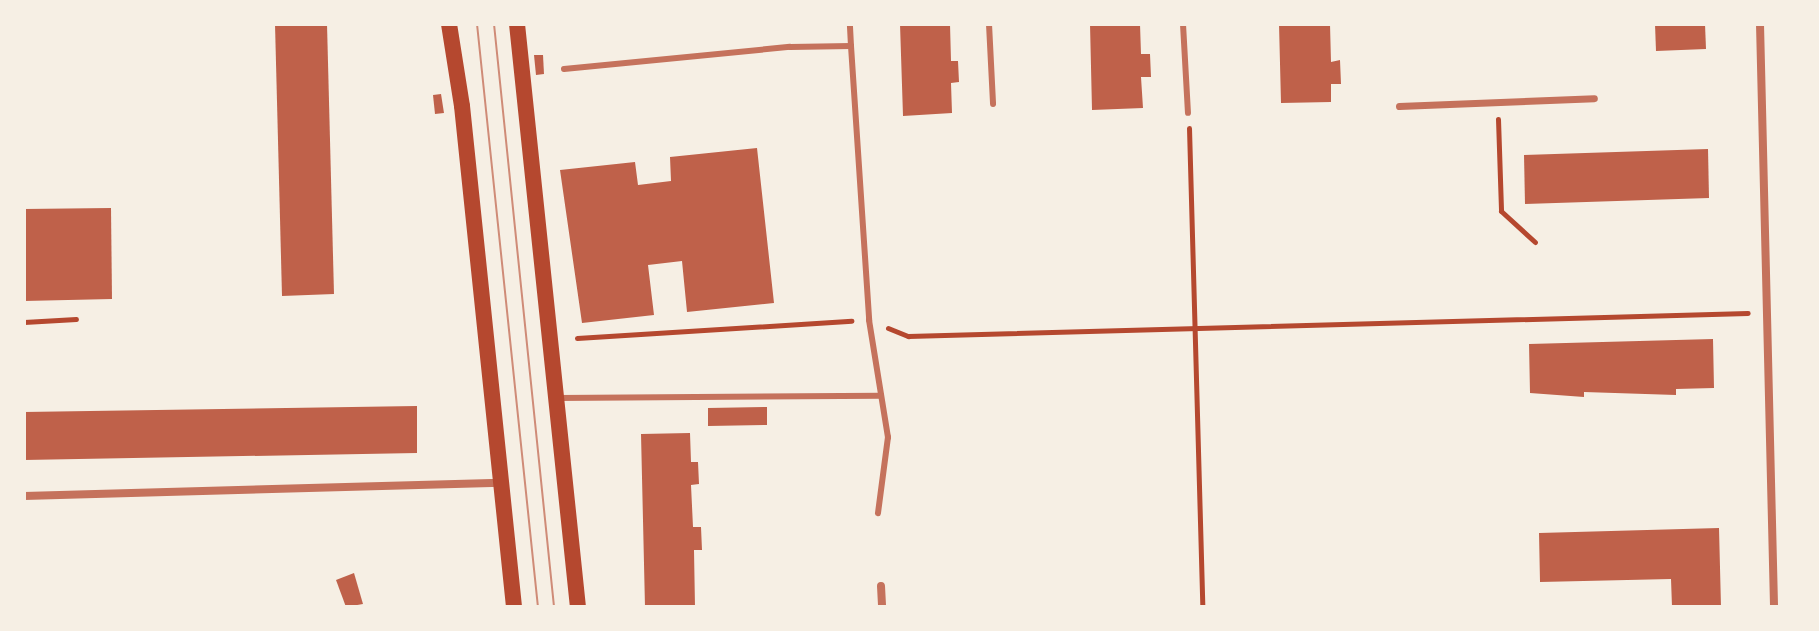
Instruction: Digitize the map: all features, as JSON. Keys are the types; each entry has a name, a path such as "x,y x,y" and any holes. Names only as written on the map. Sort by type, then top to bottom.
{"main road":[{"path":"449,24 462,106 514,607"},
{"path":"517,24 578,607"}],"street":[{"path":"1760,24 1774,607"},
{"path":"1399,106 1594,98"},
{"path":"24,496 502,483"},
{"path":"881,586 882,607"}],"lane":[{"path":"850,24 869,320 888,437 878,513"},
{"path":"989,24 993,104"},
{"path":"1183,24 1188,113"},
{"path":"564,69 759,49 851,46"},
{"path":"558,398 881,396"}],"path":[{"path":"1497,102 1501,211 1535,242"},
{"path":"1188,113 1202,607"},
{"path":"577,338 869,320 908,336 1766,312"},
{"path":"24,322 76,319"}],"building":[{"path":"275,24 327,24 334,294 282,296"},
{"path":"900,24 950,24 951,61 958,61 959,82 951,83 952,113 903,116"},
{"path":"1090,24 1140,24 1141,54 1150,54 1151,77 1141,77 1143,108 1092,110"},
{"path":"1279,24 1330,24 1331,62 1340,60 1341,84 1331,84 1331,102 1281,103"},
{"path":"1655,24 1705,24 1706,49 1656,51"},
{"path":"534,55 543,55 544,74 536,75"},
{"path":"441,94 444,113 435,114 433,95"},
{"path":"757,148 774,303 687,312 682,261 648,265 654,315 582,323 560,170 635,162 638,185 671,181 670,157"},
{"path":"1708,149 1709,198 1525,204 1524,155"},
{"path":"111,208 112,299 24,301 24,209"},
{"path":"1713,339 1714,388 1676,389 1676,395 1584,392 1584,397 1530,393 1529,344"},
{"path":"417,406 417,453 24,460 24,412"},
{"path":"767,407 767,425 708,426 708,408"},
{"path":"690,433 691,462 698,462 699,484 691,485 693,527 701,527 702,550 694,550 695,607 645,607 641,434"},
{"path":"1719,528 1721,607 1672,607 1671,579 1540,582 1539,533"},
{"path":"354,573 363,604 346,607 336,580"}],"tram line":[{"path":"477,24 538,607"},
{"path":"494,24 554,607"}]}
